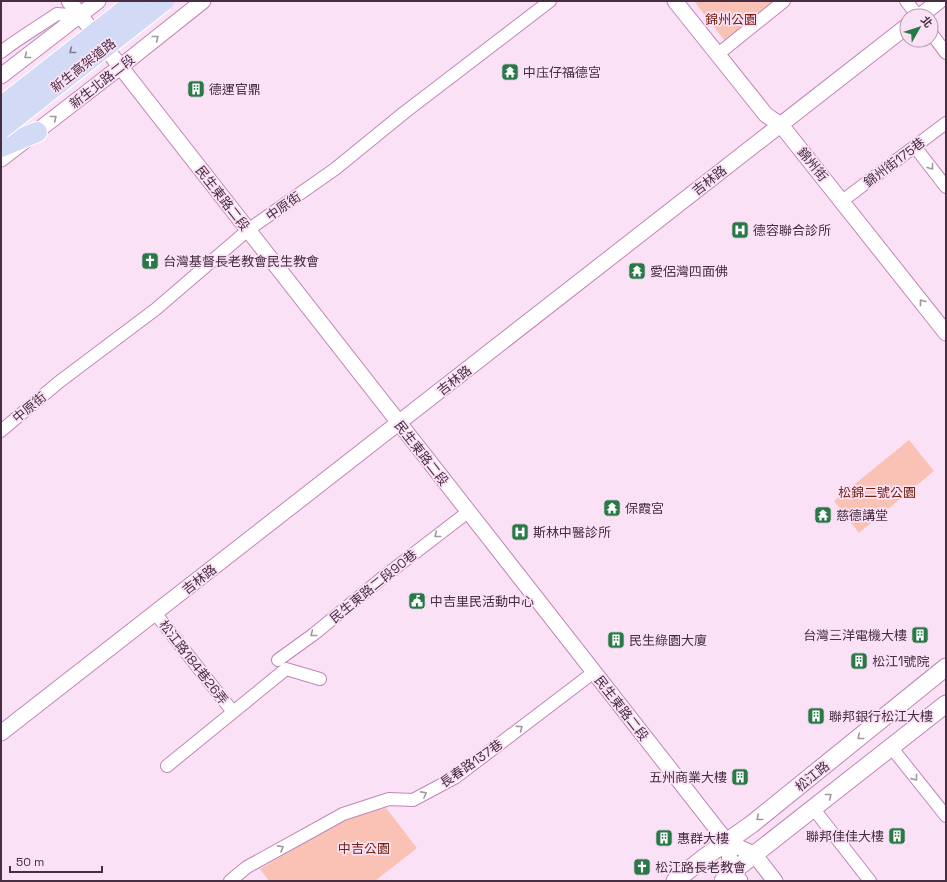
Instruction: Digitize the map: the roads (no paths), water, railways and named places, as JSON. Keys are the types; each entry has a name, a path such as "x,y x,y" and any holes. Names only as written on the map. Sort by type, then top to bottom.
{"highway":[{"name":"新生高架道路","path":"1,107 136,1"},
{"name":"新生高架道路","path":"1,129 164,1"},
{"path":"1,147 37,132"}],"main road":[{"name":"松江路","path":"675,881 770,810 946,667"},
{"name":"松江路","path":"732,878 754,854 946,704"}],"street":[{"name":"民生東路二段","path":"69,1 727,842 754,854 775,881"},
{"path":"1,76 82,18 98,1"},
{"name":"新生北路二段","path":"1,159 202,1"},
{"name":"中原街","path":"1,431 59,382 156,309 248,230 335,169 405,112 550,1"},
{"name":"錦州街","path":"675,1 766,115 781,125 946,333"},
{"path":"717,55 784,1"},
{"path":"930,8 939,1"},
{"path":"1,52 19,38 34,30 57,14 82,18"},
{"name":"吉林路","path":"1,734 899,32"},
{"path":"939,44 946,53"},
{"name":"錦州街175巷","path":"842,201 946,123"},
{"path":"915,147 946,187"},
{"name":"民生東路二段90巷","path":"278,660 314,634 386,575 468,512"},
{"name":"松江路184巷26弄","path":"155,613 233,712"},
{"name":"松江路184巷26弄","path":"167,766 286,669 320,679"},
{"name":"長春路137巷","path":"230,881 247,867 343,814 389,799 413,800 456,777 594,672"},
{"path":"891,747 946,816"},
{"path":"813,808 870,881"},
{"name":"民生東路二段","path":"727,842 732,878"}],"place":[{"name":"中庒仔福德宮","path":"510,72"},
{"name":"德運官鼎","path":"196,89"},
{"name":"德容聯合診所","path":"740,230"},
{"name":"台灣基督長老教會民生教會","path":"150,261"},
{"name":"愛侶灣四面佛","path":"637,271"},
{"name":"保霞宮","path":"612,508"},
{"name":"慈德講堂","path":"823,515"},
{"name":"斯林中醫診所","path":"520,532"},
{"name":"中吉里民活動中心","path":"417,601"},
{"name":"台灣三洋電機大樓","path":"920,635"},
{"name":"民生綠園大廈","path":"616,640"},
{"name":"松江1號院","path":"859,661"},
{"name":"聯邦銀行松江大樓","path":"816,716"},
{"name":"五州商業大樓","path":"740,777"},
{"name":"聯邦佳佳大樓","path":"897,836"},
{"name":"惠群大樓","path":"664,838"},
{"name":"松江路長老教會","path":"642,867"}],"park label":[{"name":"錦州公園","path":"731,19"},
{"name":"松錦二號公園","path":"877,492"},
{"name":"中吉公園","path":"364,848"}]}
